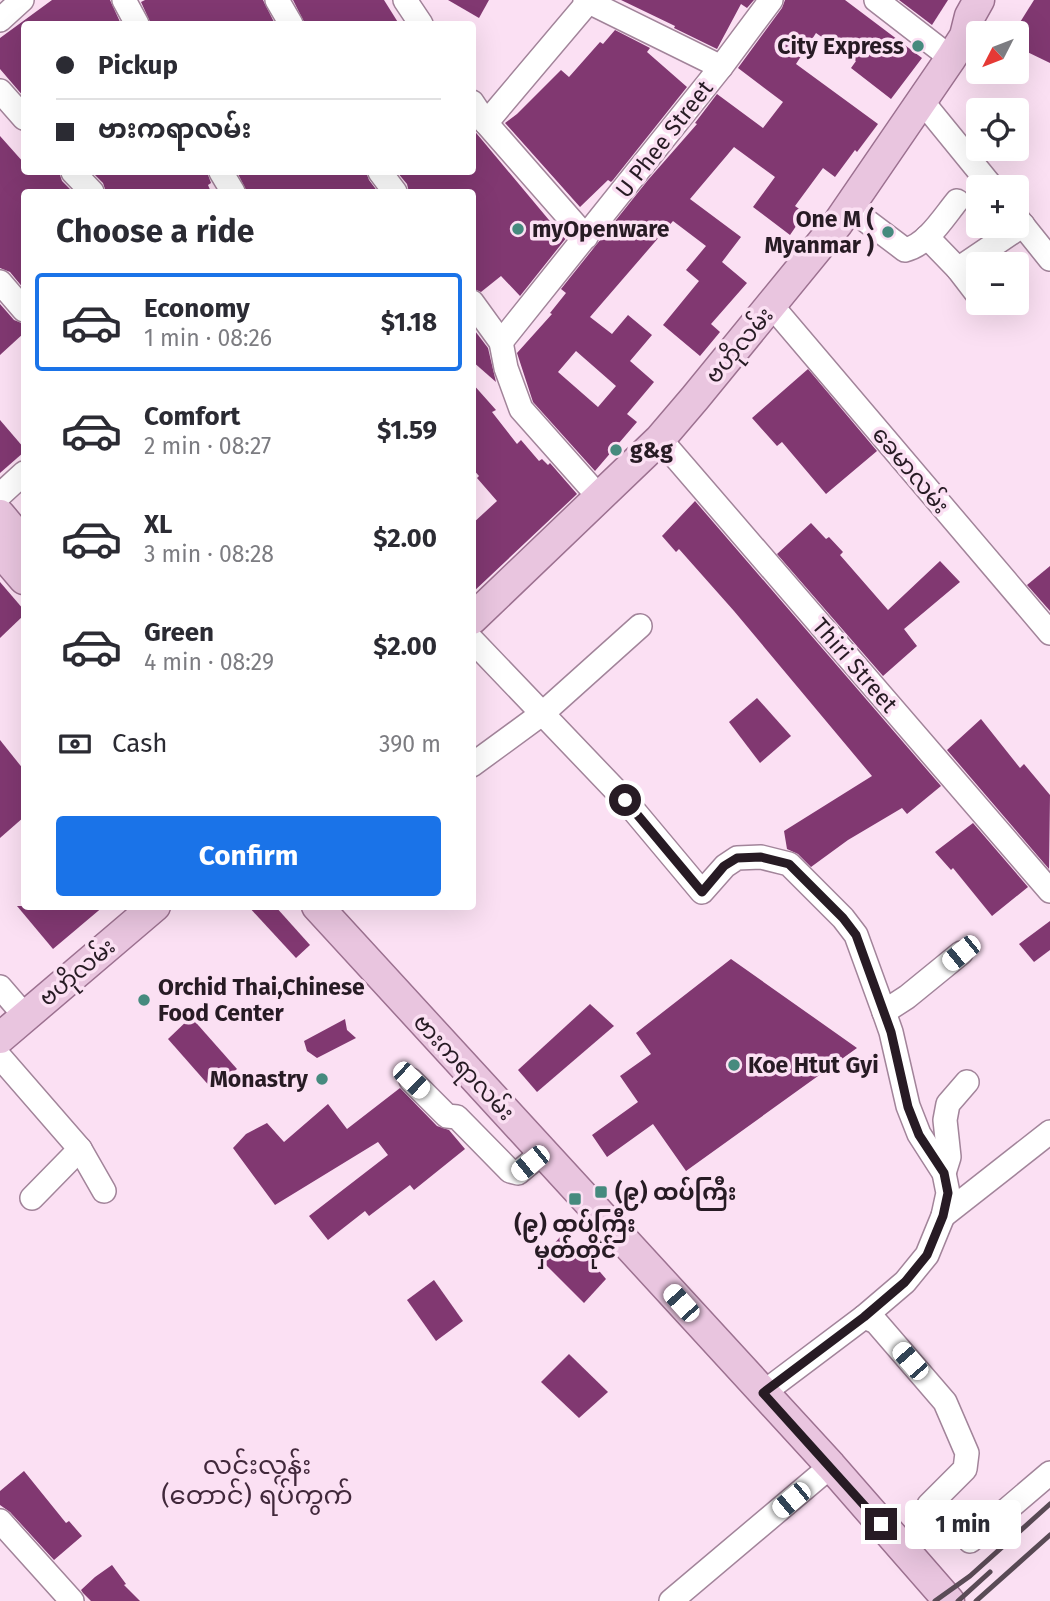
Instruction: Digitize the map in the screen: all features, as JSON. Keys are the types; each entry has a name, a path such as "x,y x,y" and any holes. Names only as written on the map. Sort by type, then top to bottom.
{"main road":[{"name":"ဗဟိုလမ်း","path":"476,615 660,439 772,306 848,207 958,47 983,24 990,2"},
{"path":"0,514 21,540"},
{"path":"0,551 21,576"},
{"name":"ဗဟိုလမ်း","path":"0,1038 150,910"},
{"name":"ဗားကရာလမ်း","path":"321,910 831,1466 949,1601"}],"street":[{"path":"0,20 22,0"},
{"path":"124,0 135,21"},
{"path":"277,0 289,21"},
{"path":"405,0 419,21"},
{"name":"U Phee Street","path":"501,342 722,67 771,0"},
{"path":"876,0 958,47"},
{"path":"486,123 587,1 722,67"},
{"path":"0,91 21,115"},
{"path":"921,100 982,175"},
{"path":"476,109 586,237"},
{"path":"76,175 89,189"},
{"path":"848,207 905,250 914,248 927,237 957,201"},
{"path":"1029,232 1050,258"},
{"path":"927,237 966,279"},
{"path":"958,269 998,238"},
{"path":"0,282 21,306"},
{"name":"ခေမာလမ်း","path":"772,306 1050,633"},
{"path":"476,308 501,342 506,368 521,409 600,498"},
{"name":"Thiri Street","path":"660,439 1050,891"},
{"path":"0,495 21,476"},
{"path":"476,762 543,713 640,626"},
{"path":"476,644 625,800 702,892 724,866 737,858 761,857 789,864 843,918 856,935 891,1032 908,1107 919,1135 944,1173 948,1193 943,1216 927,1255 905,1282 864,1317 763,1393"},
{"path":"884,1012 961,953"},
{"path":"0,987 26,1016"},
{"path":"0,1057 80,1149 104,1191"},
{"path":"411,1080 447,1116 457,1117 510,1171 518,1173 543,1152"},
{"path":"944,1173 949,1157 945,1120 948,1104 967,1083"},
{"path":"943,1216 1050,1132"},
{"path":"32,1198 80,1149"},
{"path":"864,1317 876,1322 944,1402 967,1453 965,1469 929,1505"},
{"path":"671,1601 831,1466"},
{"path":"970,1541 1050,1473"},
{"path":"0,1521 72,1601"}],"building":[{"path":"52,0 110,0 120,21 23,21"},
{"path":"263,0 274,21 150,21 141,2"},
{"path":"293,0 384,0 397,21 304,21"},
{"path":"448,0 489,0 479,18"},
{"path":"621,0 754,0 747,8 741,4 717,49"},
{"path":"785,0 845,0 922,58 891,99 851,68 856,61 816,33 796,64 878,124 835,177 823,168 795,206 805,213 790,235 753,207 775,177 734,147 690,199 741,237 722,262 747,283 711,324 720,332 700,356 663,325 699,281 686,270 706,246 673,221 590,317 612,334 628,315 652,335 630,361 654,382 627,414 637,422 595,471 533,402 517,353 552,314 550,313 566,293 561,289 648,180 697,124 695,123 717,94 763,128 783,102 738,68","holes":["576,351 616,386 598,407 558,372"]},
{"path":"899,0 948,0 932,25"},
{"path":"1034,0 1050,0 1050,63 1029,53 1029,21 1021,21"},
{"path":"21,23 21,94 0,69 0,38"},
{"path":"615,30 650,48 647,52 687,87 613,180 608,180 580,207 505,123 561,70 569,77 600,42 603,44"},
{"path":"476,133 554,226 556,224 567,237 520,296 501,276 481,292 476,290 476,189 408,189 400,175 476,175"},
{"path":"0,136 21,160 21,175 60,175 70,189 21,189 21,285 10,272 0,268"},
{"path":"95,175 208,175 211,183 208,185 210,189 105,189"},
{"path":"238,175 367,175 376,189 246,189"},
{"path":"0,304 14,320 21,323 21,336 0,355"},
{"path":"476,332 488,348 496,382 476,364"},
{"path":"808,369 877,451 826,494 782,442 777,446 752,418"},
{"path":"476,388 496,410 492,412 517,444 521,440 539,461 542,459 548,465 550,463 577,494 476,589 476,520 497,501 477,478 479,476 476,473"},
{"path":"0,420 21,444 21,455 0,473"},
{"path":"695,501 941,786 907,814 902,808 848,840 811,867 798,854 787,849 784,831 872,776 734,611 679,549 676,552 662,536"},
{"path":"811,523 843,552 840,555 888,610 940,561 960,582 904,629 917,646 883,676 777,554"},
{"path":"1050,566 1050,611 1027,585"},
{"path":"0,582 21,606 21,618 0,638"},
{"path":"757,698 791,736 760,763 729,722"},
{"path":"981,719 1020,768 1024,764 1050,795 1049,869 947,750"},
{"path":"0,740 21,766 21,820 0,838"},
{"path":"973,823 1028,887 992,916 953,868 951,870 935,852"},
{"path":"17,906 21,906 21,910 99,910 53,949"},
{"path":"252,910 279,910 310,945 296,958"},
{"path":"1050,921 1050,950 1034,962 1019,944"},
{"name":"Koe Htut Gyi","path":"731,959 857,1048 686,1171 653,1124 607,1157 592,1135 638,1102 620,1076 651,1054 636,1033"},
{"path":"590,1004 614,1026 537,1092 518,1070"},
{"path":"191,1017 237,1069 212,1089 168,1039"},
{"path":"345,1019 347,1030 356,1038 317,1058 307,1051 304,1041"},
{"path":"400,1088 437,1126 449,1130 465,1149 414,1190 410,1185 369,1216 365,1211 328,1240 309,1216 388,1155 378,1142 275,1205 233,1148 246,1134 267,1123 284,1142 328,1104 347,1129"},
{"path":"562,1235 584,1253 606,1279 584,1303 540,1259"},
{"path":"434,1280 463,1321 436,1341 407,1300"},
{"path":"569,1354 608,1392 579,1418 541,1382"},
{"path":"24,1471 66,1523 69,1521 82,1536 54,1560 10,1512 0,1505 0,1491"},
{"path":"112,1565 126,1584 124,1585 140,1601 91,1601 83,1593 81,1590"}],"railway":[{"path":"935,1601 970,1576 1050,1504"},
{"path":"976,1601 1050,1535"},
{"path":"958,1601 990,1572"}],"place":[{"name":"City Express","path":"918,46"},
{"name":"myOpenware","path":"518,229"},
{"name":"One M ( Myanmar )","path":"888,232"},
{"name":"g&g","path":"616,450"},
{"name":"Orchid Thai,Chinese Food Center","path":"144,1000"},
{"name":"Koe Htut Gyi","path":"734,1065"},
{"name":"Monastry","path":"322,1079"},
{"name":"(၉) ထပ်ကြီး","path":"601,1192"},
{"name":"(၉) ထပ်ကြီး မှတ်တိုင်","path":"575,1199"}],"district":[{"name":"လင်းလွန်း (တောင်) ရပ်ကွက်","path":"257,1480"}],"route":[{"path":"625,800 702,892 724,866 737,858 761,857 789,864 843,918 856,935 891,1032 908,1107 919,1135 944,1173 948,1193 943,1216 927,1255 905,1282 864,1317 763,1393 881,1524"}]}
